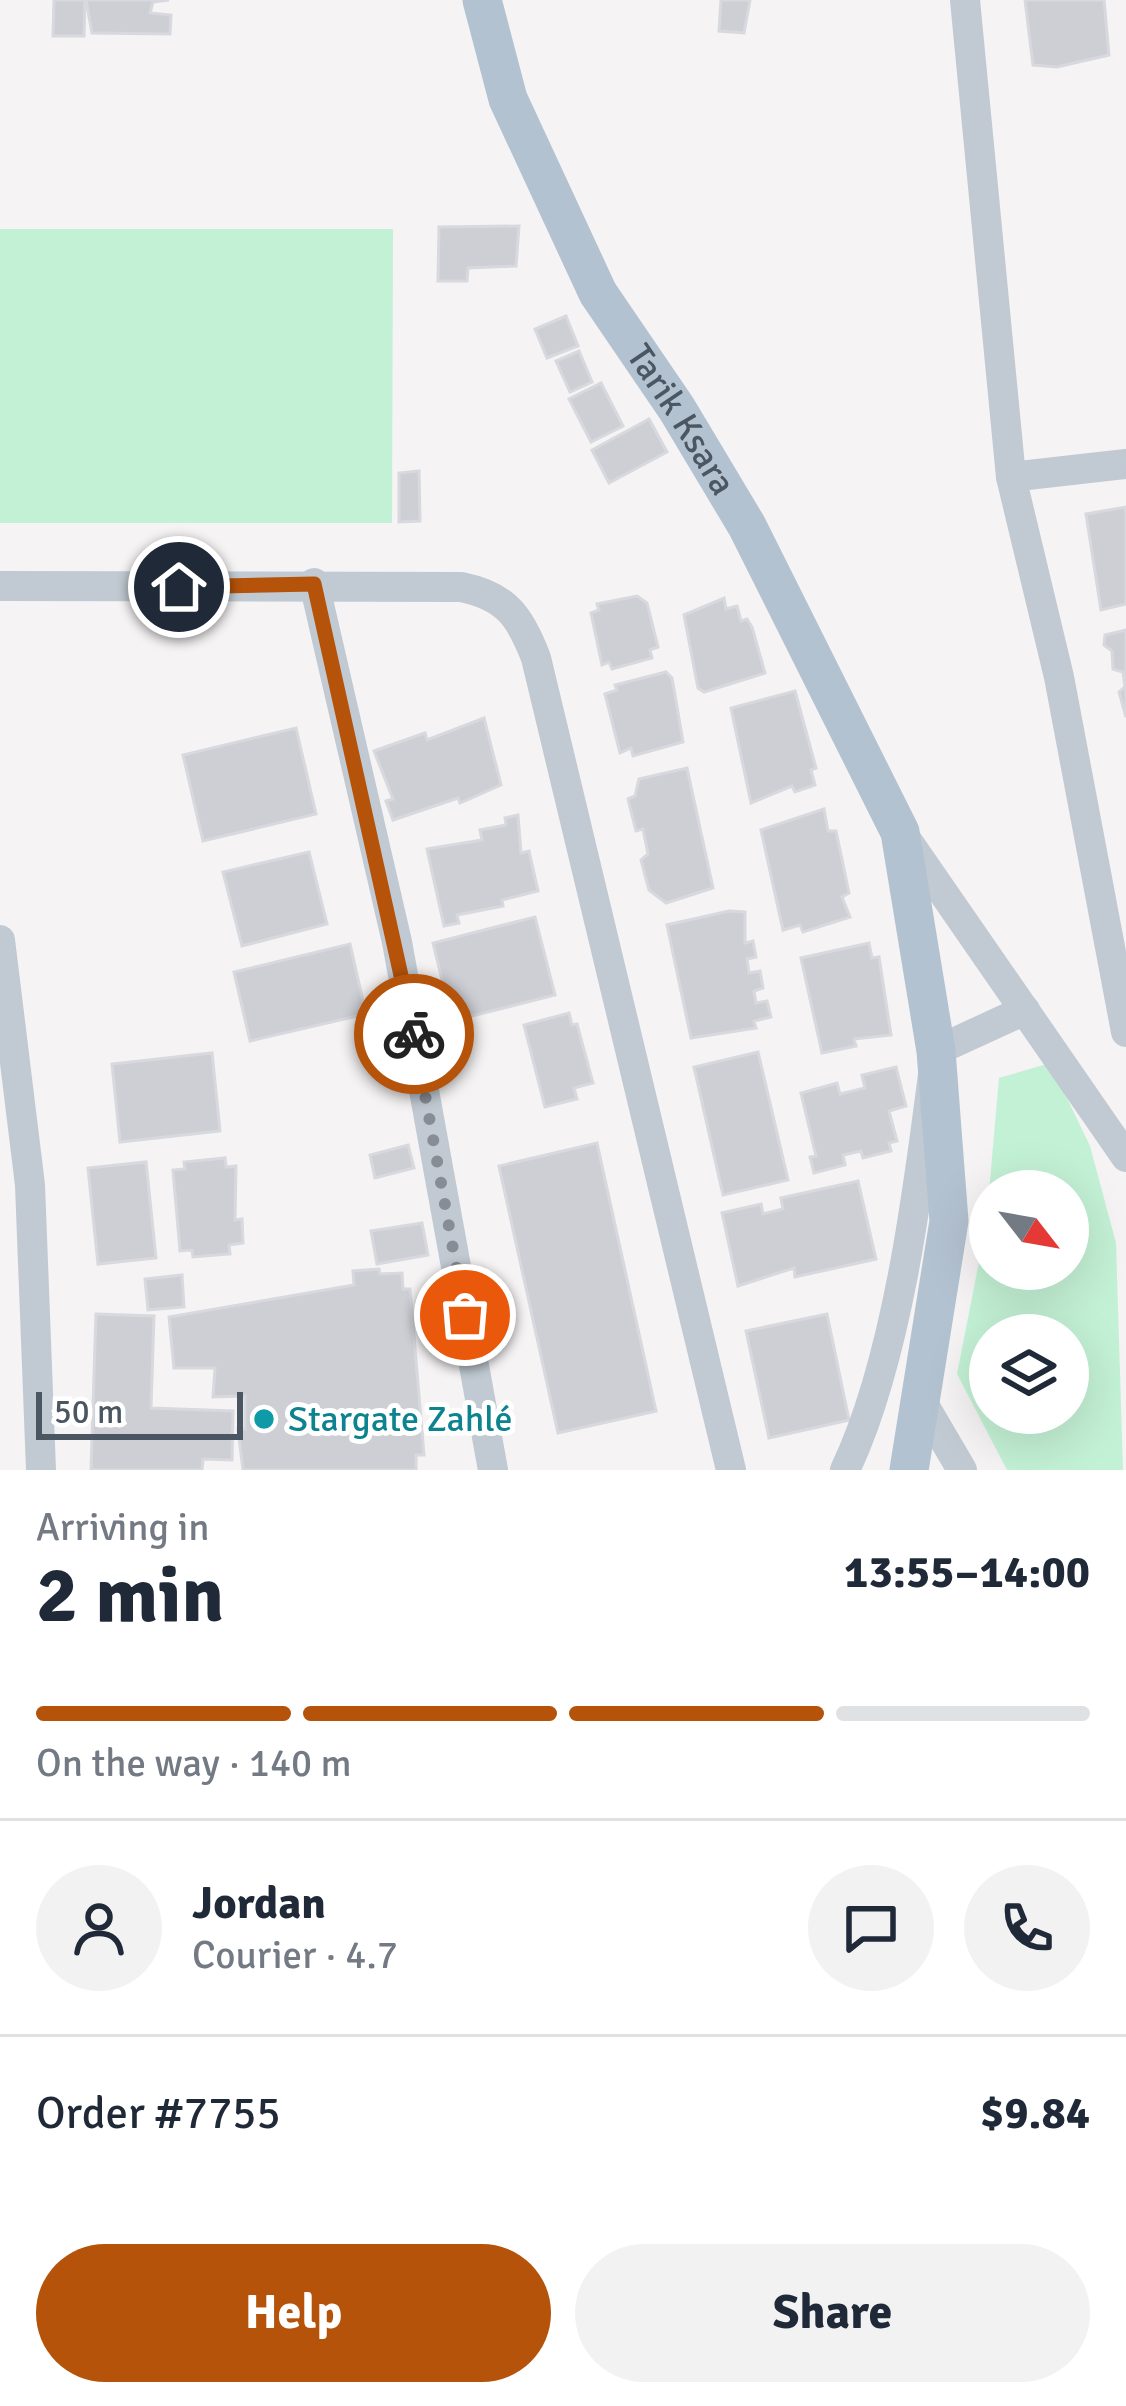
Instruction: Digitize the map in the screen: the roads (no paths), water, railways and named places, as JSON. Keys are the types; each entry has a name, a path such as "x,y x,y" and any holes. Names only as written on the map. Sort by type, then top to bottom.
{"main road":[{"name":"Tarik Ksara","path":"482,0 508,99 598,293 677,409 747,526 900,832 936,1051 949,1221 909,1470"}],"street":[{"path":"965,0 1011,477 1059,677 1126,1032"},
{"path":"1011,477 1126,464"},
{"path":"314,584 398,942 493,1470"},
{"path":"0,586 461,586 492,593 520,616 536,658 731,1470"},
{"path":"900,832 1126,1157"},
{"path":"0,940 30,1185 41,1470"},
{"path":"845,1470 862,1435 901,1273 936,1051 1025,1010"},
{"path":"921,1400 962,1470"}],"place":[{"name":"Stargate Zahlé","path":"264,1419"}]}
